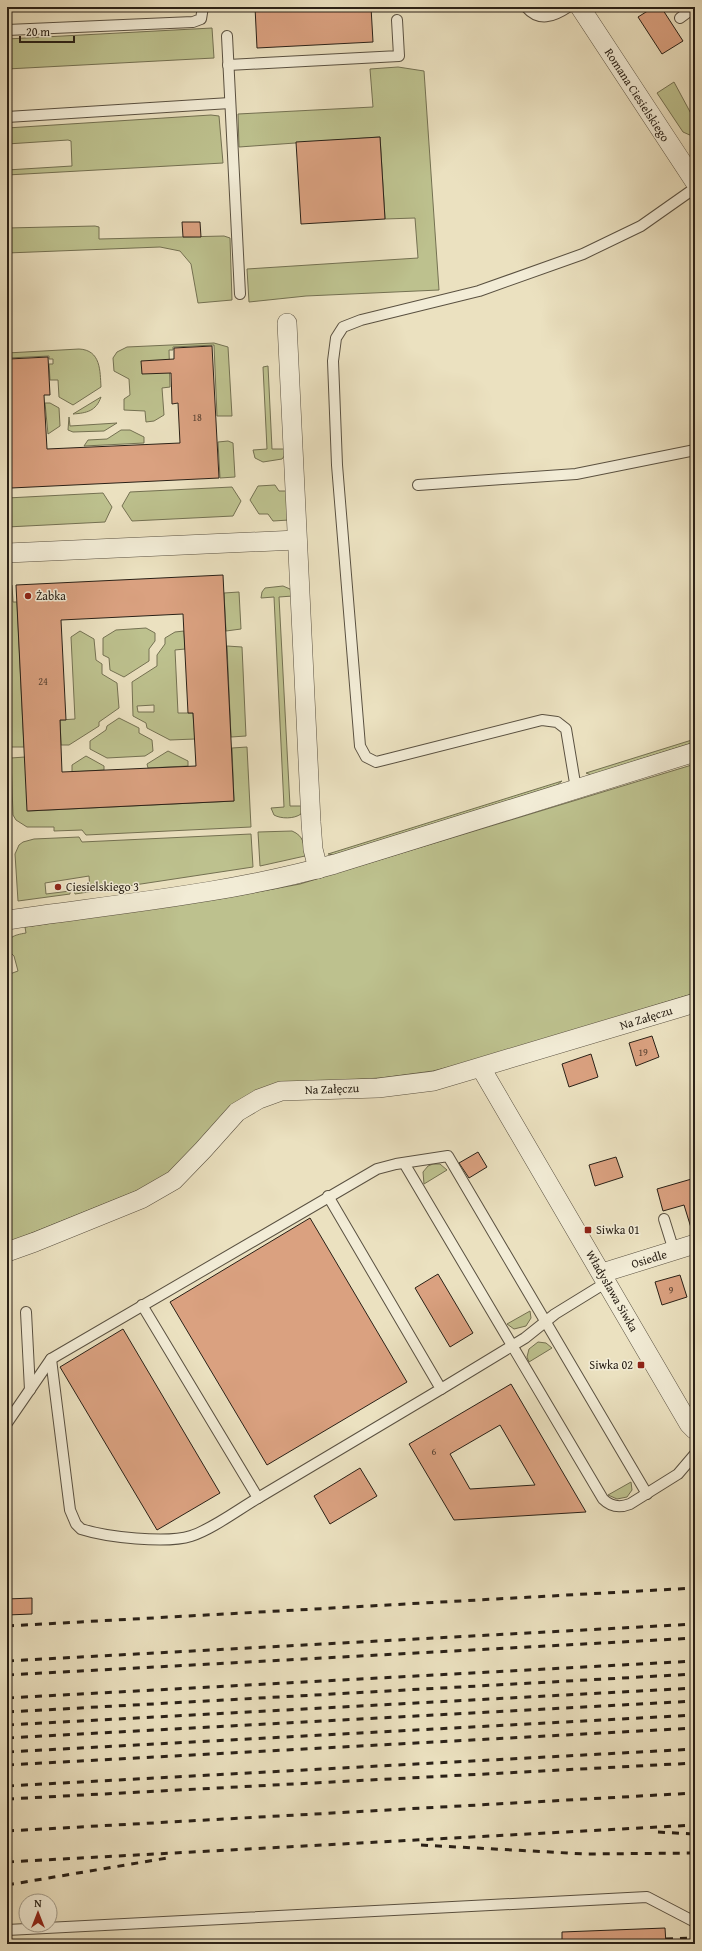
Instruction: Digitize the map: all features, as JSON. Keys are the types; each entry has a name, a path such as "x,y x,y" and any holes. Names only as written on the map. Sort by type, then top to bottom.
{"street":[{"name":"Romana Ciesielskiego","path":"580,7 695,182"},
{"path":"287,323 312,836 313,849 318,869"},
{"path":"7,553 297,540"},
{"path":"7,920 235,888 318,869 695,752"},
{"name":"Na Załęczu","path":"7,1252 141,1199 174,1180 237,1112 259,1099 281,1091 378,1088 418,1084 482,1068 695,1003"},
{"name":"Władysława Siwka","path":"482,1068 689,1424 695,1430"},
{"name":"Osiedle","path":"604,1278 695,1244"}],"lane":[{"path":"7,30 193,22 201,19 203,7"},
{"path":"526,7 535,15 543,17 551,16 568,7"},
{"path":"680,18 695,7"},
{"path":"228,65 399,56 397,20"},
{"path":"227,36 240,294"},
{"path":"7,117 230,103"},
{"path":"576,789 566,730 557,722 542,720 376,762 366,757 360,746 337,465 333,362 336,338 343,327 361,320 479,291 583,254 641,226 695,188"},
{"path":"418,485 576,474 695,450"},
{"path":"7,1422 51,1359 328,1196 377,1169 448,1156 647,1494"},
{"path":"404,1163 603,1499 611,1505 624,1507 678,1474 695,1454"},
{"path":"328,1196 440,1389"},
{"path":"664,1219 674,1251"},
{"path":"51,1359 70,1510 76,1524 81,1529 150,1540 182,1538 199,1533 512,1347 604,1278"},
{"path":"142,1305 258,1498"},
{"path":"26,1312 30,1390"},
{"path":"7,1930 647,1897 695,1922"}],"green space":[{"path":"212,28 214,58 7,69 7,39"},
{"path":"398,67 424,71 439,290 306,296 249,302 247,269 418,258 415,218 385,219 380,137 239,147 238,114 373,107 370,69"},
{"path":"674,82 695,121 695,141 692,136 683,132 657,93"},
{"path":"211,115 219,116 223,163 7,175 7,170 72,166 71,141 7,144 7,128"},
{"path":"99,227 99,239 224,236 230,238 232,300 198,303 191,264 180,251 160,247 7,253 7,228"},
{"path":"214,343 228,347 232,416 217,416 214,345 173,347 173,350 169,350 170,387 162,388 164,415 154,421 146,422 145,411 124,410 124,399 130,395 129,379 114,371 113,358 117,352 127,347"},
{"path":"79,349 92,353 98,362 101,387 73,405 59,397 58,380 50,380 49,364 53,364 53,359 49,359 49,356 8,358 7,360 7,353"},
{"path":"268,366 272,449 286,449 285,455 282,459 263,462 255,458 253,450 267,449 263,367"},
{"path":"101,397 94,408 83,413 73,414"},
{"path":"45,403 50,403 59,408 60,426 48,434"},
{"path":"69,417 70,426 117,423 104,431 73,432 68,430"},
{"path":"121,430 130,430 144,437 144,443 84,446 88,440 107,439"},
{"path":"228,441 233,443 235,477 220,478 218,442"},
{"path":"275,485 279,491 288,491 289,520 273,521 268,514 259,514 250,500 258,486"},
{"path":"232,487 241,501 233,516 132,521 122,506 130,492"},
{"path":"103,493 112,507 105,522 7,527 7,498"},
{"path":"12,585 13,602 17,602 24,747 11,747 7,680 7,586"},
{"path":"283,586 290,589 293,596 279,597 290,806 303,806 301,814 288,818 274,815 271,808 284,807 274,597 261,598 262,592 265,588"},
{"path":"239,592 241,629 226,631 224,593"},
{"path":"146,628 155,633 155,641 149,649 149,661 124,677 110,670 109,658 103,655 103,638 116,630"},
{"path":"80,631 94,639 96,660 102,664 102,674 117,683 119,708 99,722 99,726 69,745 61,745 60,720 75,719 71,637"},
{"path":"184,631 185,649 175,650 178,713 193,713 195,739 170,740 147,728 146,723 133,716 132,682 157,666 157,655 165,644 165,638 175,632","holes":["154,705 154,712 138,712 137,706"]},
{"path":"227,646 242,647 246,736 231,737"},
{"path":"119,718 139,728 139,733 152,740 153,751 145,756 107,758 90,749 90,741 106,730 107,726"},
{"path":"695,739 695,742 591,775 586,773"},
{"path":"247,747 251,827 86,835 82,830 54,831 54,827 27,827 16,820 13,815 11,758 25,757 28,811 234,801 232,748"},
{"path":"168,751 188,761 188,766 148,768 147,764"},
{"path":"86,756 104,766 104,770 72,772 72,765"},
{"path":"695,764 695,993 481,1059 433,1071 380,1078 283,1084 166,1179 7,1243 7,975 18,971 14,956 8,950 8,942 12,937 26,933 25,927 225,898 300,884"},
{"path":"562,781 557,785 333,855 328,854"},
{"path":"292,831 299,835 303,841 305,856 260,866 258,832"},
{"path":"251,834 253,867 75,894 74,890 90,888 89,876 45,883 46,894 70,891 70,894 18,901 15,854 19,845 23,842 34,839 79,837 82,842"},
{"path":"440,1164 447,1170 424,1184 423,1172 428,1166"},
{"path":"530,1311 531,1318 526,1326 514,1329 507,1324"},
{"path":"538,1342 546,1343 552,1348 529,1362 527,1357 529,1349"},
{"path":"631,1482 632,1490 627,1497 617,1499 608,1495"}],"building":[{"path":"255,7 371,7 373,42 257,48"},
{"path":"654,7 661,7 683,41 662,54 638,17"},
{"path":"380,137 385,219 301,224 296,142"},
{"path":"182,222 200,222 201,237 183,237"},
{"path":"212,346 219,478 11,488 7,399 7,371 9,371 9,359 48,357 50,395 44,395 47,449 180,443 178,403 172,404 171,373 142,374 141,361 174,359 174,348"},
{"path":"223,575 234,801 27,811 16,585","holes":["183,614 188,713 193,713 196,766 62,772 60,720 66,720 61,620"]},
{"path":"652,1036 659,1057 636,1066 629,1043"},
{"path":"591,1054 598,1077 569,1087 562,1064"},
{"path":"478,1152 487,1167 469,1178 459,1163"},
{"path":"616,1157 623,1177 595,1186 589,1165"},
{"path":"695,1178 695,1231 692,1231 684,1205 663,1211 657,1189"},
{"path":"310,1218 407,1382 267,1465 170,1302"},
{"path":"438,1274 473,1333 450,1347 415,1288"},
{"path":"680,1275 687,1297 662,1305 655,1282"},
{"path":"123,1329 220,1493 157,1530 60,1367"},
{"path":"511,1384 586,1512 454,1520 409,1444","holes":["500,1425 535,1485 470,1489 450,1454"]},
{"path":"360,1468 377,1496 330,1524 314,1496"},
{"path":"32,1598 32,1614 7,1615 7,1599"},
{"path":"665,1928 666,1944 562,1944 562,1932"}],"railway":[{"path":"7,1626 695,1588"},
{"path":"7,1661 695,1624"},
{"path":"7,1675 695,1638"},
{"path":"7,1698 695,1661"},
{"path":"7,1712 695,1674"},
{"path":"7,1725 695,1688"},
{"path":"7,1738 695,1701"},
{"path":"7,1752 695,1715"},
{"path":"7,1765 695,1728"},
{"path":"7,1786 695,1749"},
{"path":"7,1799 695,1763"},
{"path":"7,1831 695,1793"},
{"path":"7,1862 695,1825"},
{"path":"658,1832 695,1834"},
{"path":"421,1845 586,1854 695,1853"},
{"path":"7,1885 167,1858"},
{"path":"666,1939 695,1938"}],"place":[{"name":"Żabka","path":"28,596"},
{"name":"Ciesielskiego 3","path":"58,887"},
{"name":"Siwka 01","path":"588,1230"},
{"name":"Siwka 02","path":"641,1365"}]}
